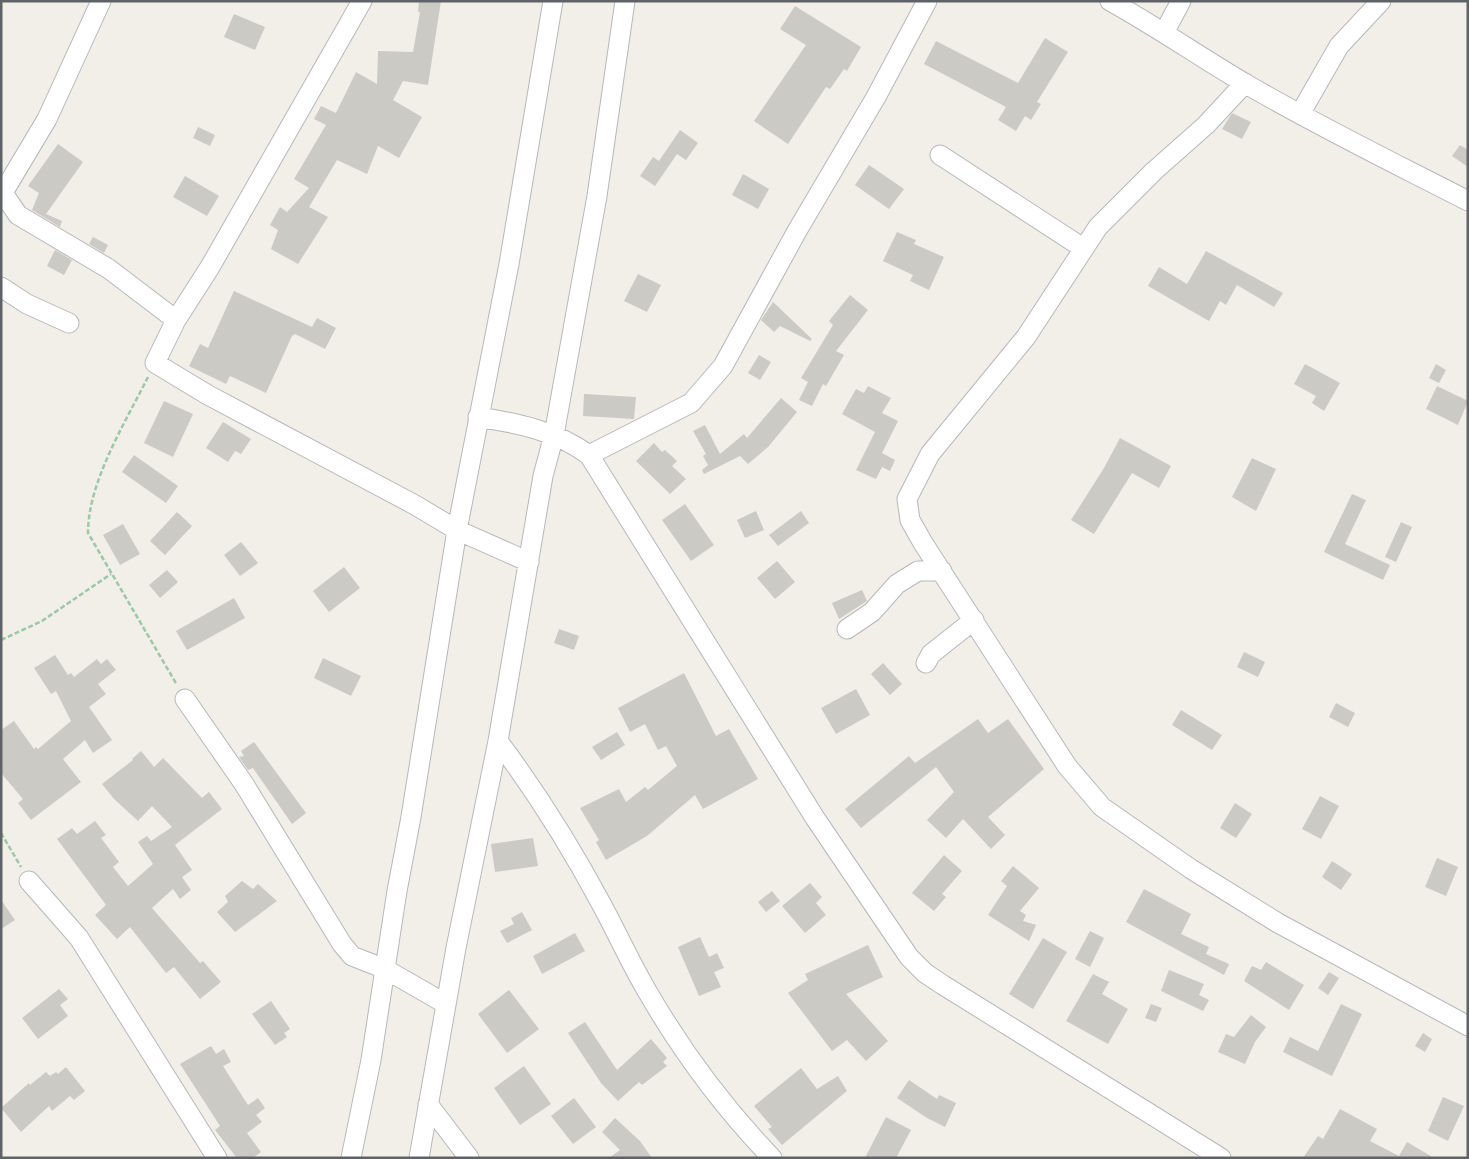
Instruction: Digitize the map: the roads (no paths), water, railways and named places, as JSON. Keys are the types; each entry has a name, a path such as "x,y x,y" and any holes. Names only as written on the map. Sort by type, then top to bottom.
{"street":[{"path":"101,1 47,119 2,195 18,215 109,269 176,320"},
{"path":"362,1 210,267 176,320 155,363 208,395 407,501 457,530 529,562"},
{"path":"351,1158 371,1060 457,530 509,264 553,1"},
{"path":"419,1158 446,1004 498,741 544,476 554,435 596,196 625,1"},
{"path":"589,455 692,403 723,366 928,1"},
{"path":"1110,1 1165,31 1245,83 1300,114 1468,201"},
{"path":"1165,31 1181,1"},
{"path":"1300,114 1339,46 1381,1"},
{"path":"1245,83 1206,125 1154,172 1098,227 1026,337 930,454 909,491 906,507 910,520 1067,766 1102,807 1191,869 1278,923 1468,1026"},
{"path":"940,155 1083,248"},
{"path":"1,287 27,304 69,323"},
{"path":"478,417 521,424 554,435 589,455 815,818 909,957 925,973 1221,1158"},
{"path":"847,629 872,612 897,584 918,570 942,571"},
{"path":"926,663 931,654 974,620"},
{"path":"185,699 244,784 342,944 352,956 385,969 446,1004"},
{"path":"498,741 529,782 559,831 602,905 647,992 662,1015 740,1125 772,1158"},
{"path":"29,880 78,938 216,1158"},
{"path":"428,1104 469,1158"}]}
